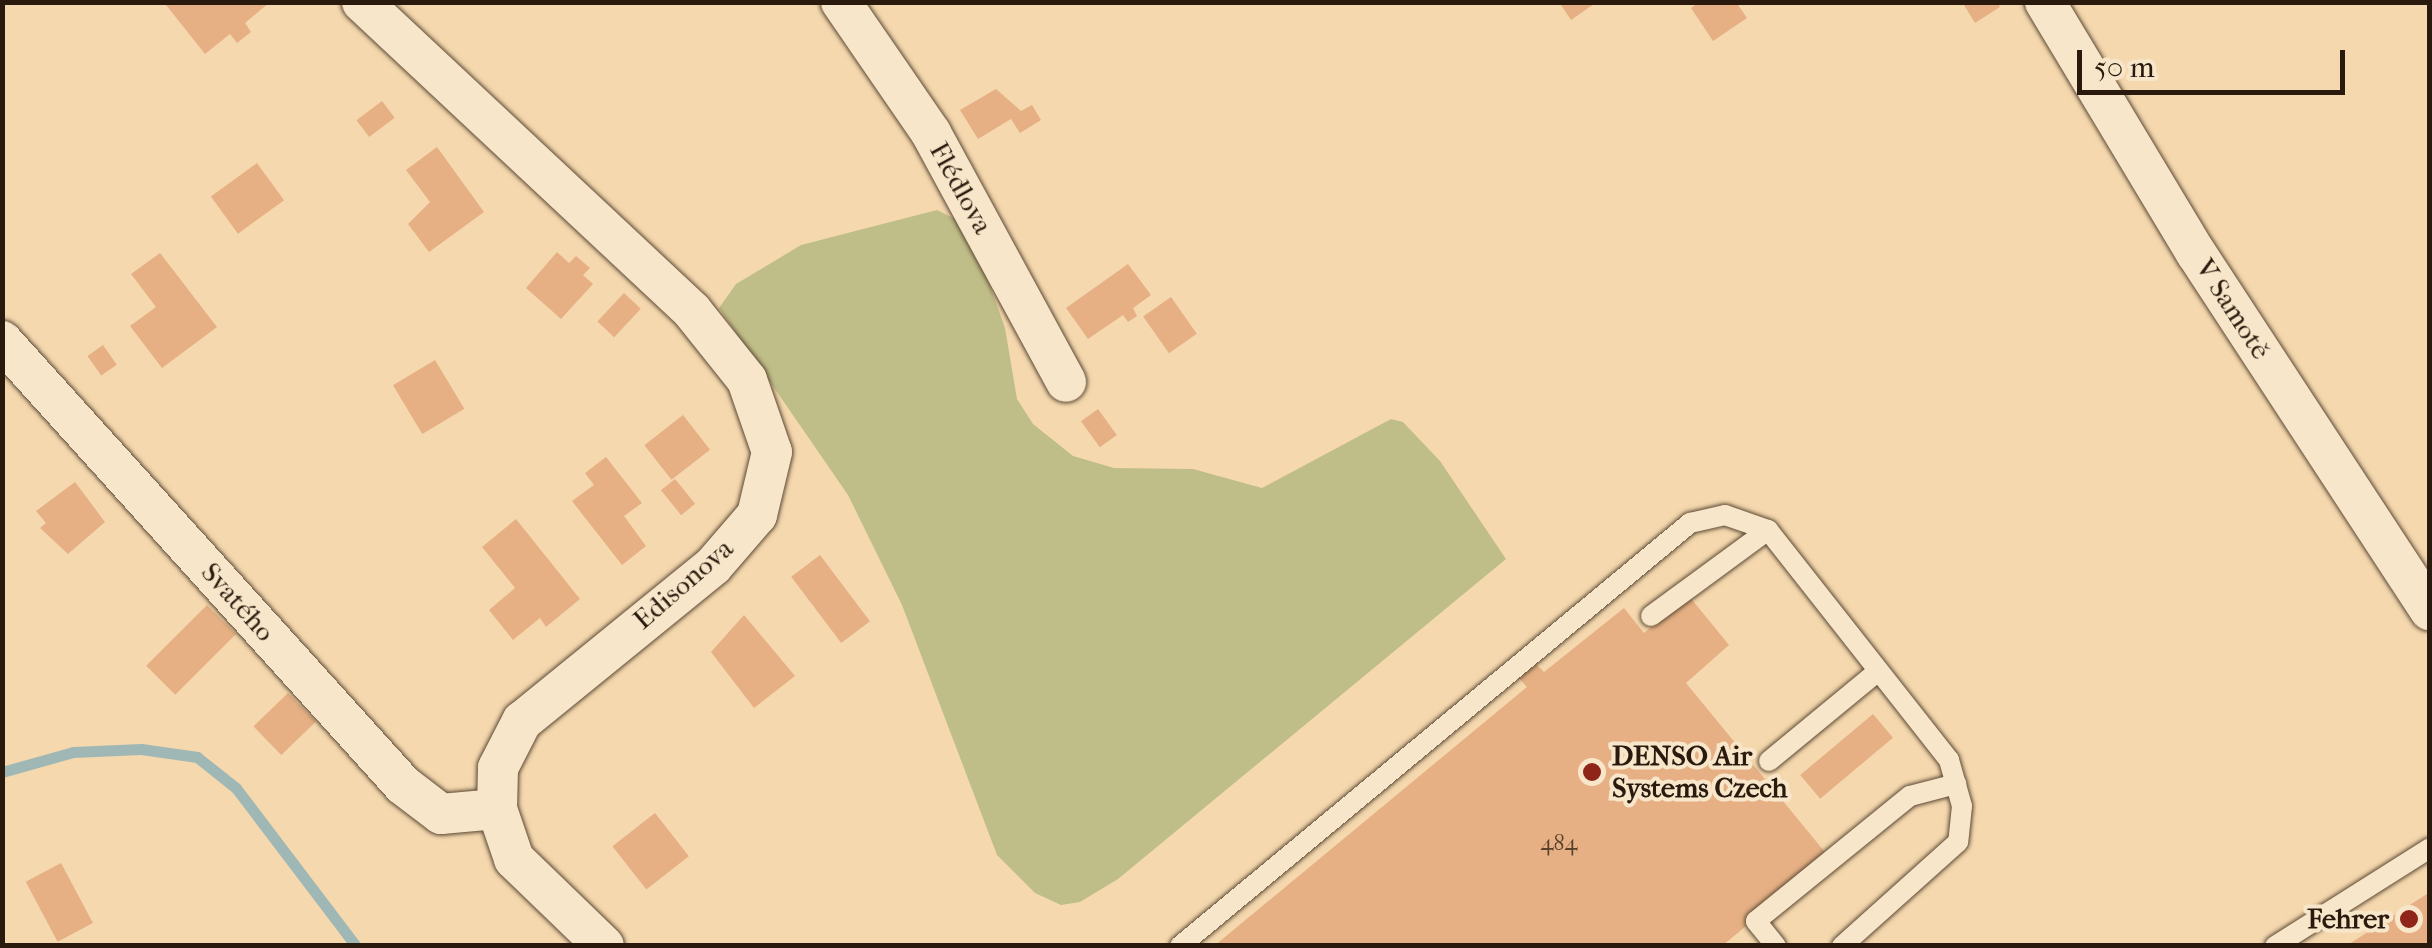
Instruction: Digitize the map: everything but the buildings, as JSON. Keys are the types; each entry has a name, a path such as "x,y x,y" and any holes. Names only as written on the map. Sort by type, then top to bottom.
{"street":[{"name":"Edisonova","path":"362,2 692,311 747,380 772,452 757,515 713,566 522,720 498,768 497,809 514,859 604,946"},
{"name":"Flédlova","path":"841,2 931,133 1066,382"},
{"name":"V Samotě","path":"2045,2 2196,253 2430,610"},
{"name":"Svatého","path":"2,342 403,785 442,814 497,809"}],"lane":[{"path":"1180,946 1690,522 1725,515 1768,530 1949,760 1962,806 1958,842 1842,946"},
{"path":"1652,616 1768,530"},
{"path":"1770,761 1878,671"},
{"path":"1776,946 1756,921 1910,796 1956,784"},
{"path":"2275,946 2430,848"}],"shaded area":[{"path":"937,210 955,219 985,272 1005,328 1017,399 1033,424 1073,456 1114,468 1193,469 1262,488 1391,419 1403,422 1440,461 1506,559 1118,879 1080,902 1061,905 1035,893 997,855 902,605 848,495 719,308 736,284 801,245"}],"waterway":[{"path":"2,772 73,752 141,749 197,757 236,788 356,946"}],"place":[{"name":"DENSO Air Systems Czech","path":"1592,772"},
{"name":"Fehrer","path":"2409,919"}]}
